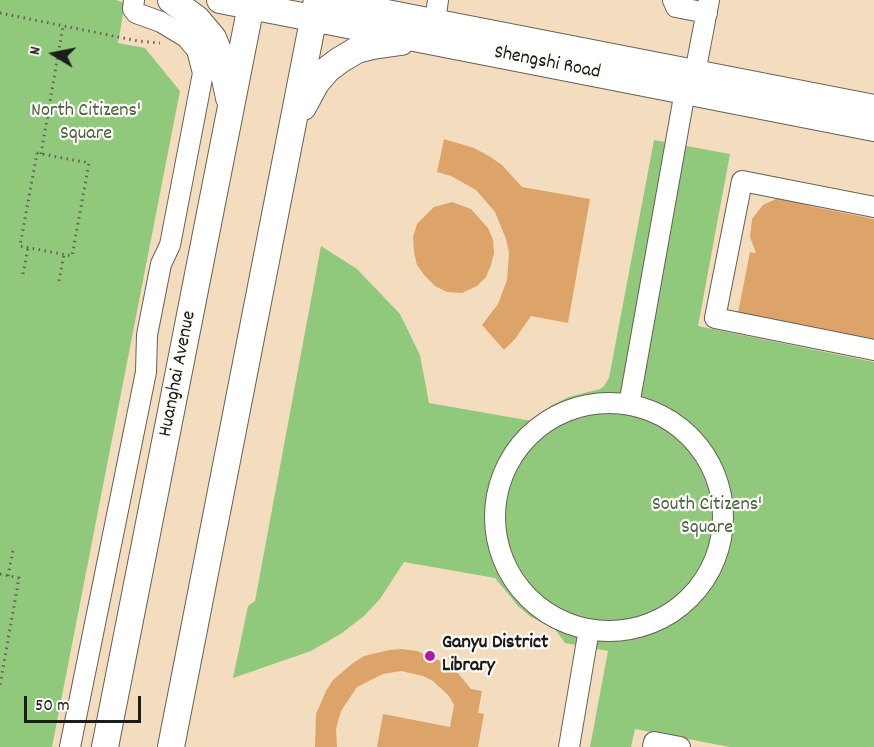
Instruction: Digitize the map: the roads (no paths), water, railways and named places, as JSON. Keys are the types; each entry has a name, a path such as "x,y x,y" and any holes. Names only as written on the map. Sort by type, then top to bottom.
{"main road":[{"path":"171,0 197,19 213,38 227,83 230,113"},
{"name":"Shengshi Road","path":"220,0 317,6 433,21 874,128"},
{"path":"396,0 433,21"},
{"name":"Huanghai Avenue","path":"105,747 252,3"},
{"path":"171,747 317,6"},
{"path":"292,129 316,83 328,69 357,50 373,46 433,21"},
{"name":"Shengshi Road","path":"690,82 874,108"}],"street":[{"path":"70,747 146,372 149,325 161,264 170,245 203,73 197,50 186,37 161,22 136,13 133,9 134,0"},
{"path":"629,405 690,82 708,6 676,7 673,0"},
{"path":"874,207 742,181 715,318 874,350"},
{"path":"629,405 654,412 668,420 693,440 703,454 711,468 721,501 721,534 711,567 692,594 679,606 666,615 634,628 618,631 589,629 568,624 539,608 521,590 508,571 497,541 496,518 503,475 516,450 526,438 550,419 578,406 629,405"},
{"path":"568,747 589,629"},
{"path":"653,747 654,742 680,747"}],"place":[{"name":"Ganyu District Library","path":"430,656"}],"park label":[{"name":"North Citizens' Square","path":"86,124"},
{"name":"South Citizens' Square","path":"707,518"}]}
